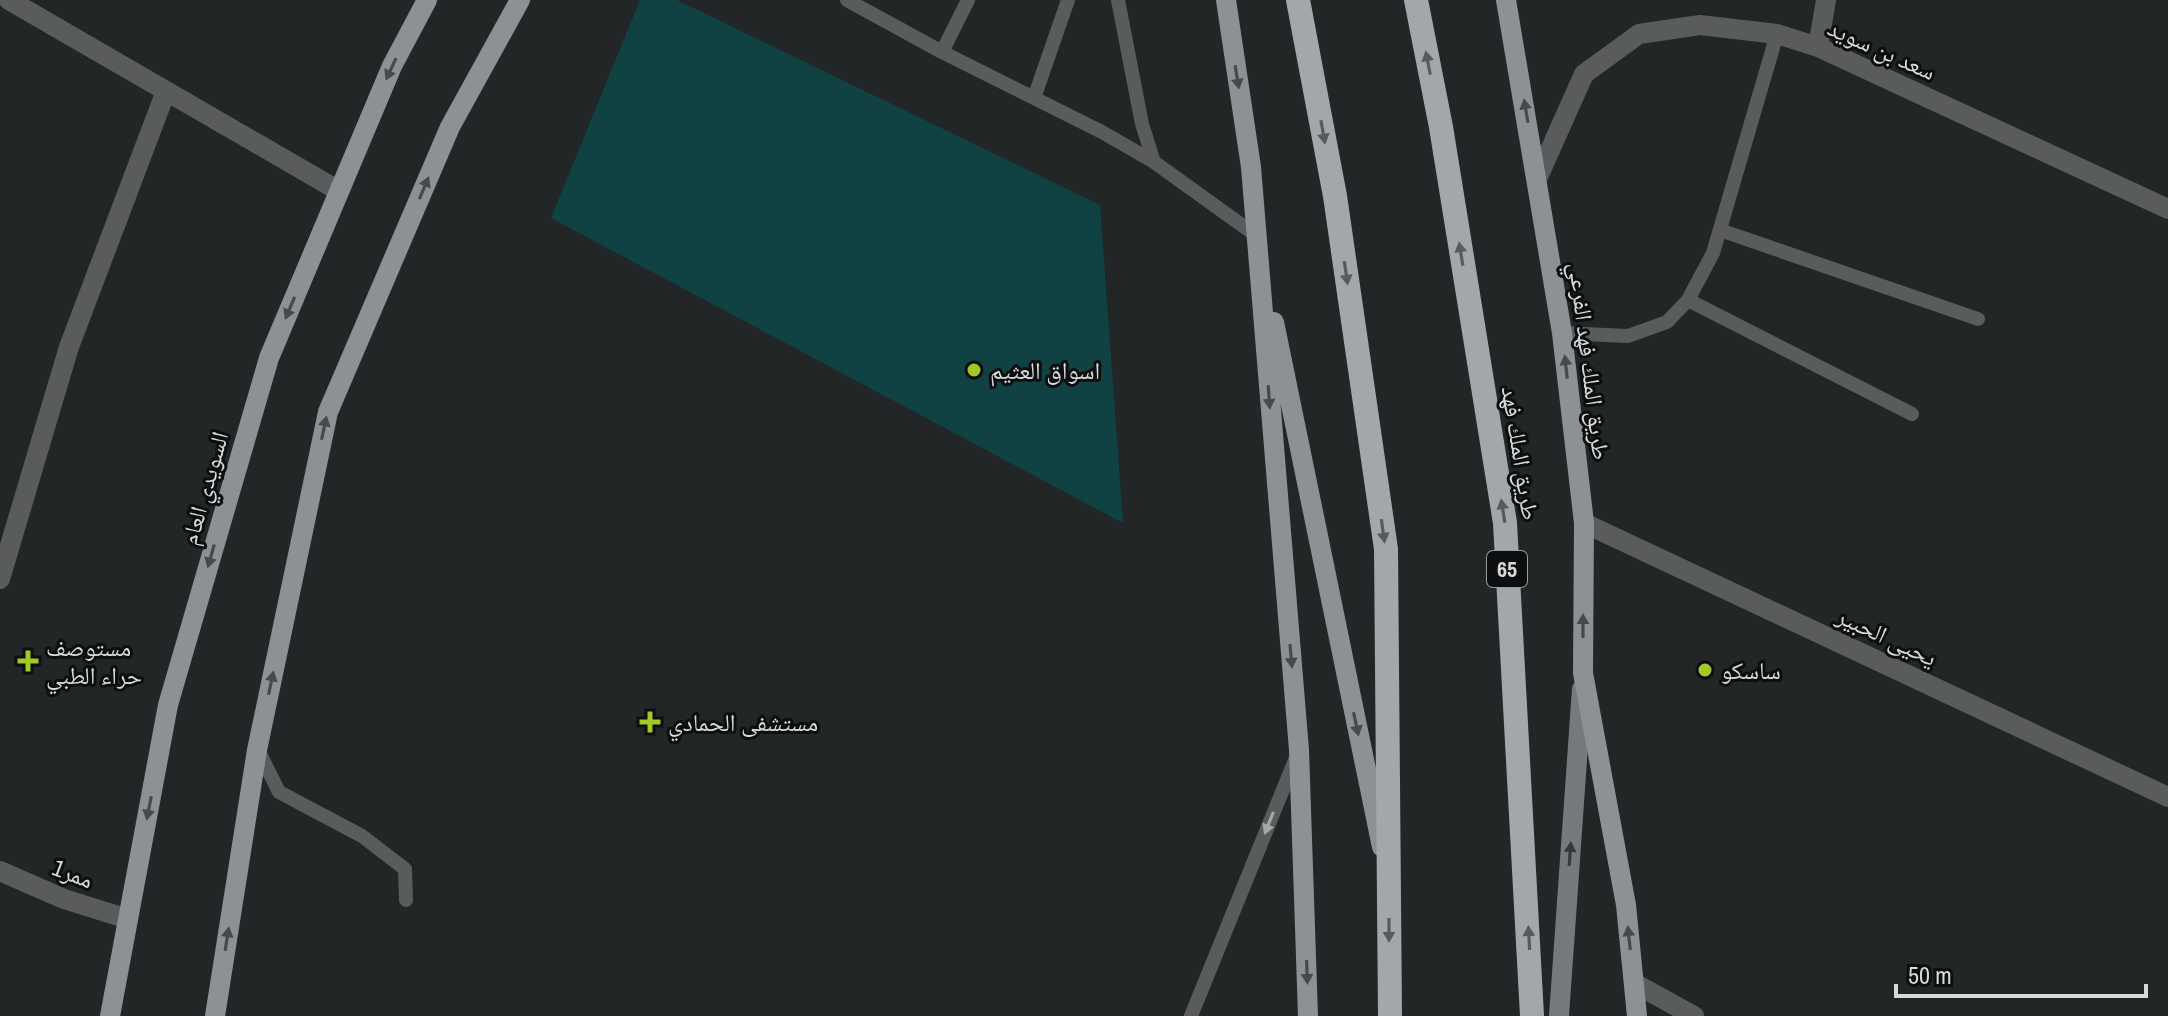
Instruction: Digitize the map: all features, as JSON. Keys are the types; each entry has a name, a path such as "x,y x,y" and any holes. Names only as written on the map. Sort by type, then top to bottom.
{"highway":[{"path":"1298,0 1335,196 1386,549 1390,1016"},
{"name":"طريق الملك فهد","path":"1416,0 1441,127 1505,523 1532,1016"}],"main road":[{"name":"السويدي العام","path":"110,1016 168,705 269,358 392,66 427,0"},
{"path":"215,1016 257,750 328,412 450,127 520,0"},
{"path":"1226,0 1251,167 1299,750 1308,1016"},
{"name":"طريق الملك فهد الفرعي","path":"1506,0 1562,333 1584,523 1583,673 1626,905 1637,1016"},
{"path":"1257,236 1388,880"}],"street":[{"path":"9,0 339,191"},
{"path":"1818,47 1826,0"},
{"name":"سعد بن سويد","path":"1538,177 1584,74 1639,34 1700,25 1777,34 1818,47 2168,209"},
{"path":"0,579 69,347 166,91"},
{"name":"يحيى الحبير","path":"1584,523 2168,797"},
{"path":"1559,1016 1583,673"},
{"name":"ممر1","path":"0,871 64,899 128,919"},
{"path":"1634,983 1694,1016"}],"lane":[{"path":"848,0 1154,162 1257,236"},
{"path":"942,52 968,0"},
{"path":"1034,98 1068,0"},
{"path":"1118,0 1142,124 1154,162"},
{"path":"1562,333 1628,336 1667,322 1688,300 1713,253 1777,34"},
{"path":"1720,230 1978,319"},
{"path":"1688,300 1912,414"},
{"path":"257,750 279,792 362,836 405,869 406,900"},
{"path":"1191,1016 1299,750"}],"building":[{"name":"اسواق العثيم","path":"640,0 677,0 1100,205 1123,523 551,218"}],"place":[{"name":"اسواق العثيم","path":"974,370"},
{"name":"مستوصف حراء الطبي","path":"28,661"},
{"name":"ساسكو","path":"1705,670"},
{"name":"مستشفى الحمادي","path":"650,722"}]}
